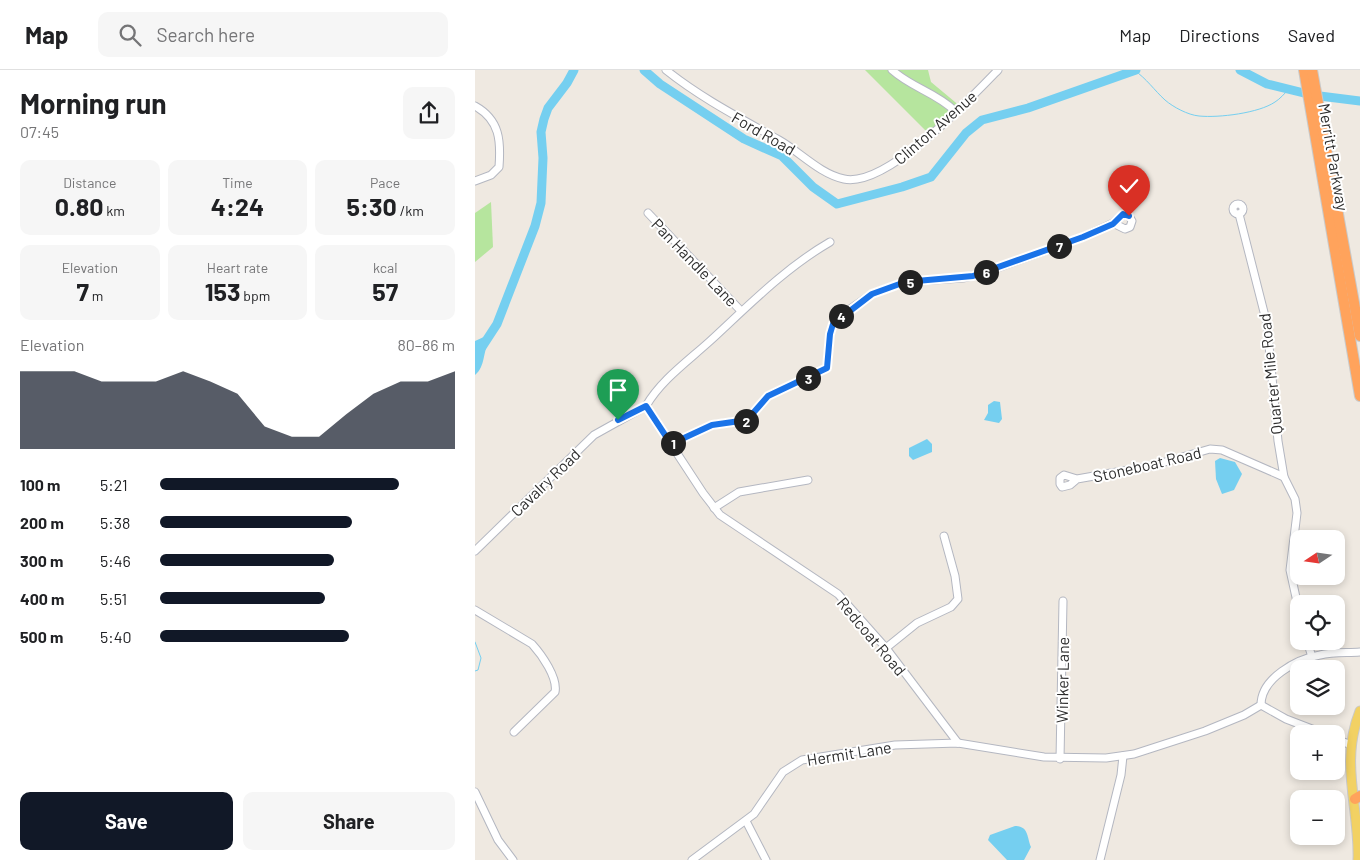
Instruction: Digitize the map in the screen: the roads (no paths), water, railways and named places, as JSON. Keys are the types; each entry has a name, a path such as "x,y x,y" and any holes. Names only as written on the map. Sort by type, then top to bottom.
{"highway":[{"name":"Merritt Parkway","path":"1304,70 1317,122 1359,333"},
{"name":"Merritt Parkway","path":"1312,70 1317,122 1360,396"}],"main road":[{"path":"1358,860 1358,798 1351,745 1355,724 1360,711"}],"street":[{"name":"Ford Road","path":"666,70 694,91 789,146 829,174 853,180 867,178"},
{"path":"892,70 906,81 941,98 955,111"},
{"name":"Clinton Avenue","path":"867,178 896,164 997,70"},
{"path":"475,106 492,120 500,142 499,167 491,175 475,181"},
{"name":"Pan Handle Lane","path":"648,213 741,311"},
{"name":"Quarter Mile Road","path":"1239,214 1267,324 1283,477"},
{"path":"671,444 712,425 747,420 768,396 827,368 830,334 833,324 872,294 905,282 973,276 1083,237 1113,224"},
{"path":"646,406 652,396 672,376 741,311 800,261 830,242"},
{"name":"Redcoat Road","path":"646,406 714,508 743,532 838,594 886,648 958,743"},
{"name":"Cavalry Road","path":"475,551 580,447 618,420 646,406"},
{"name":"Stoneboat Road","path":"1077,479 1151,466 1211,449 1222,450 1283,477"},
{"path":"1283,477 1291,488 1297,513 1290,570 1295,595"},
{"path":"714,508 739,492 808,480"},
{"path":"886,648 917,623 951,607 958,599 955,576 944,536"},
{"name":"Winker Lane","path":"1060,759 1063,601"},
{"path":"475,610 532,644 539,651 556,686 555,692 514,732"},
{"path":"1310,650 1312,657"},
{"path":"1261,705 1262,692 1276,677 1297,663 1312,657 1360,652"},
{"path":"958,743 984,749 1060,759 1123,756 1229,723 1261,705"},
{"path":"1261,705 1286,719 1302,725"},
{"name":"Hermit Lane","path":"692,860 746,821 762,805 783,772 801,760 895,745 958,743"},
{"path":"1345,743 1351,745"},
{"path":"1100,860 1121,775 1123,756"},
{"path":"475,792 498,840 513,860"},
{"path":"746,821 766,860"}],"water":[{"path":"486,336 490,340 481,367 475,375 475,341"},
{"path":"994,401 1000,402 1002,419 999,423 984,420 988,413 988,405"},
{"path":"927,439 932,444 932,452 913,460 909,456 909,448"},
{"path":"1220,458 1235,462 1242,474 1234,490 1222,494 1216,479 1215,461"},
{"path":"1015,826 1025,830 1031,847 1024,860 1007,860 988,840 990,835"}],"waterway":[{"path":"482,347 497,324 535,226 541,203 543,158 541,132 544,119 548,108 567,83 574,70"},
{"path":"644,70 660,84 744,139 782,156 813,187 837,204 902,187 931,177 966,133 982,120 1028,108 1136,70"},
{"path":"1134,70 1168,103 1176,108 1199,116 1249,112 1277,101 1289,89"},
{"path":"1240,70 1267,84 1312,95 1360,101"},
{"path":"475,642 481,658 478,670 475,671"}]}
